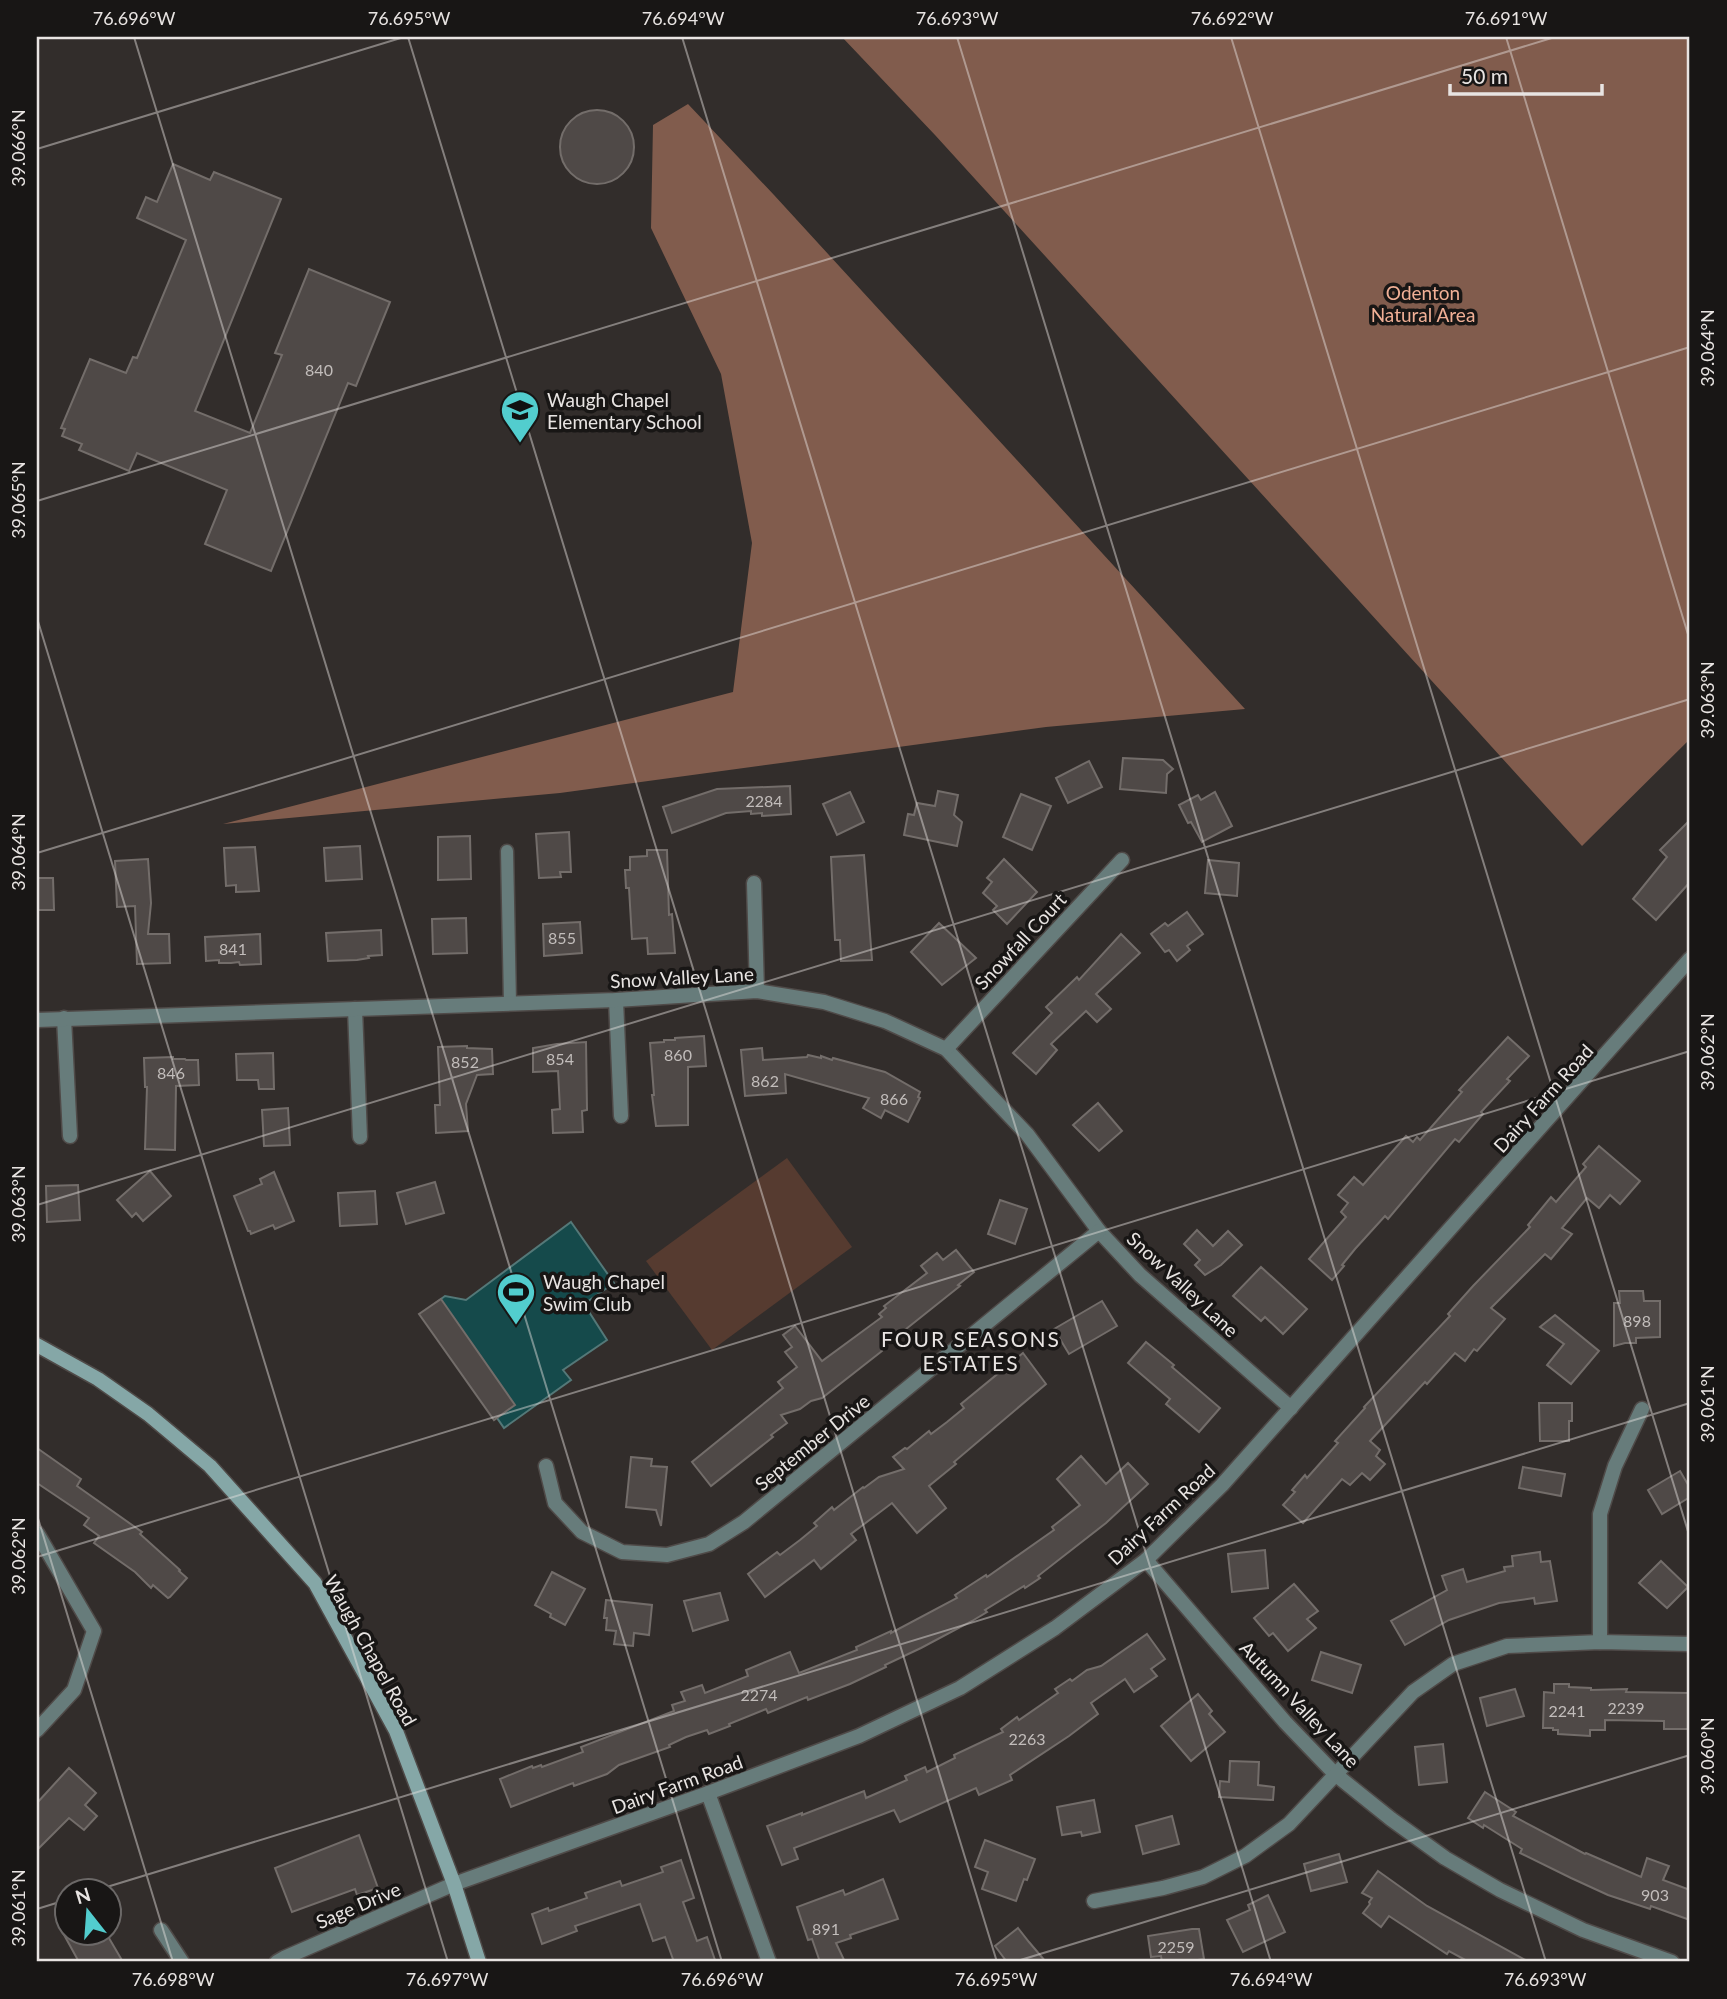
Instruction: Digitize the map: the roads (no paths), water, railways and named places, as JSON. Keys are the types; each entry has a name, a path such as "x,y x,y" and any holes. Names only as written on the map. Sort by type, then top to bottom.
{"main road":[{"name":"Waugh Chapel Road","path":"37,1345 98,1379 148,1413 210,1466 314,1583 396,1731 454,1884 479,1962"}],"street":[{"name":"Snowfall Court","path":"946,1049 1122,860"},
{"path":"754,883 757,992"},
{"name":"Dairy Farm Road","path":"454,1884 859,1736 960,1688 1055,1628 1146,1560 1222,1485 1690,959"},
{"name":"Snow Valley Lane","path":"37,1020 616,1000 757,992 824,1002 886,1021 946,1049 1027,1134 1099,1231 1140,1275 1291,1408"},
{"path":"616,1000 621,1116"},
{"path":"355,1009 360,1137"},
{"path":"64,1018 70,1136"},
{"name":"September Drive","path":"547,1466 555,1503 582,1532 622,1552 667,1555 709,1544 744,1522 1099,1231"},
{"path":"1600,1642 1600,1514 1615,1466 1642,1409"},
{"path":"37,1533 94,1631 74,1690 37,1730"},
{"name":"Autumn Valley Lane","path":"1146,1560 1285,1722 1335,1774 1391,1819 1445,1858 1500,1890 1583,1930 1672,1962"},
{"path":"1094,1901 1163,1888 1203,1877 1245,1856 1289,1824 1413,1692 1453,1664 1507,1646 1600,1642 1690,1644"},
{"path":"708,1793 769,1962"},
{"name":"Sage Drive","path":"277,1962 454,1884"},
{"path":"161,1930 182,1962"}],"lane":[{"path":"507,851 510,1003"}],"water":[{"name":"Waugh Chapel Swim Club","path":"571,1222 614,1283 584,1304 607,1340 563,1370 571,1380 504,1428 424,1312 445,1296 466,1300"}],"place":[{"name":"Waugh Chapel Elementary School","path":"520,444"},
{"name":"Waugh Chapel Swim Club","path":"516,1326"}],"district":[{"name":"FOUR SEASONS ESTATES","path":"971,1350"}],"park label":[{"name":"Odenton Natural Area","path":"1423,303"}]}
